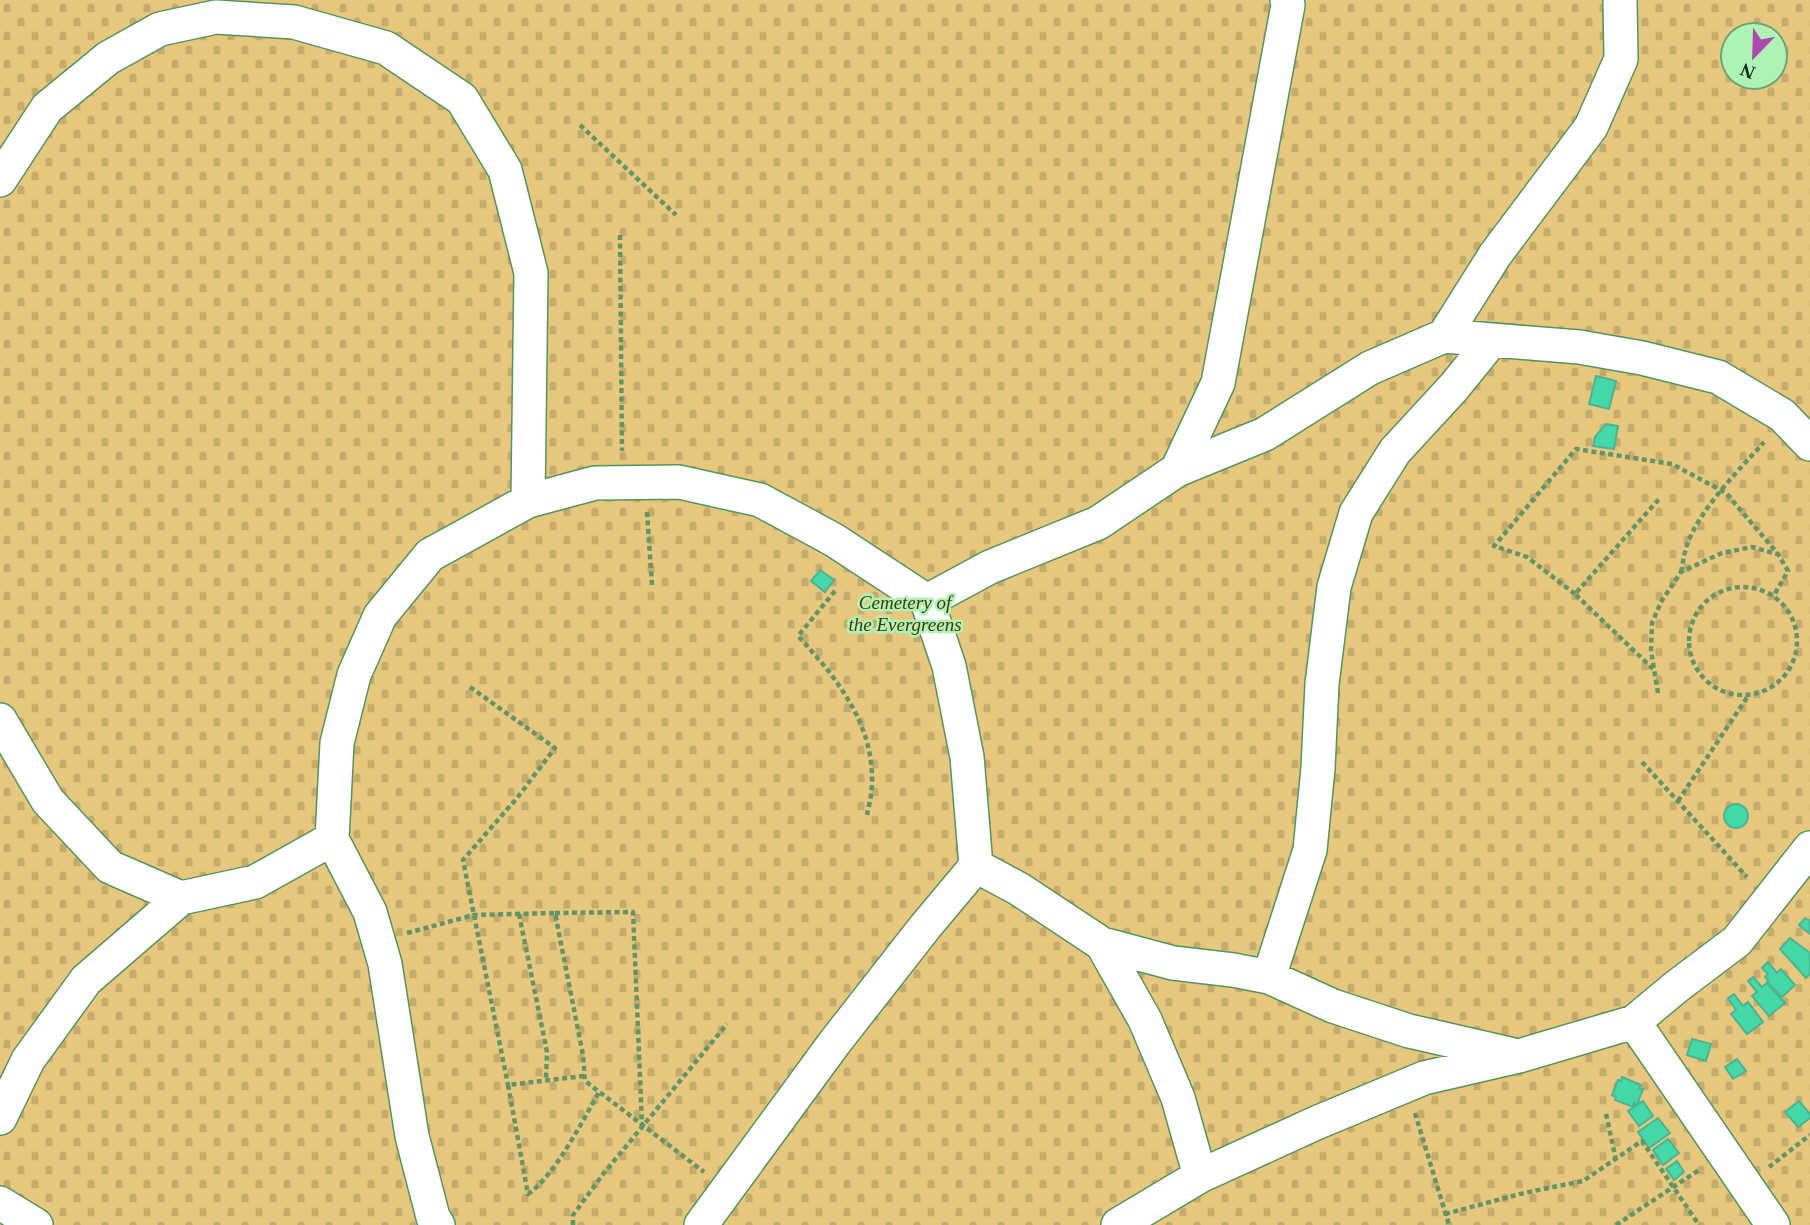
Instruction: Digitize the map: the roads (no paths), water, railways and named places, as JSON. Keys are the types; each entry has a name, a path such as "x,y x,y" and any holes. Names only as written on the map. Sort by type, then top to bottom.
{"lane":[{"path":"1177,470 1219,383 1248,234 1287,0"},
{"path":"1444,336 1495,255 1591,127 1622,59 1620,0"},
{"path":"0,180 47,108 108,58 160,29 217,8 294,22 386,48 462,99 505,170 531,273 528,501"},
{"path":"927,601 990,567 1098,523 1177,470 1265,434 1370,368 1444,336 1579,347 1643,358 1718,377 1782,415 1810,444"},
{"path":"1269,977 1310,850 1322,684 1334,587 1356,513 1395,451 1454,387 1492,340"},
{"path":"438,1225 433,1217 412,1136 385,964 370,912 332,839 337,743 354,675 380,617 430,555 528,501 595,483 678,482 760,500 834,540 927,601 949,666 967,757 976,866 835,1042 701,1225"},
{"path":"0,720 48,801 110,867 181,898"},
{"path":"0,1118 28,1060 86,980 181,898 254,882 332,839"},
{"path":"1118,1225 1200,1177 1316,1122 1407,1085 1594,1036 1634,1022 1737,941 1810,848"},
{"path":"976,866 1019,889 1102,943 1173,963 1269,977 1333,1006 1409,1031 1519,1056"},
{"path":"1102,943 1145,1020 1178,1098 1200,1177"},
{"path":"1634,1022 1773,1225"},
{"path":"0,1203 36,1225"}],"park label":[{"name":"Cemetery of the Evergreens","path":"905,613"}]}
